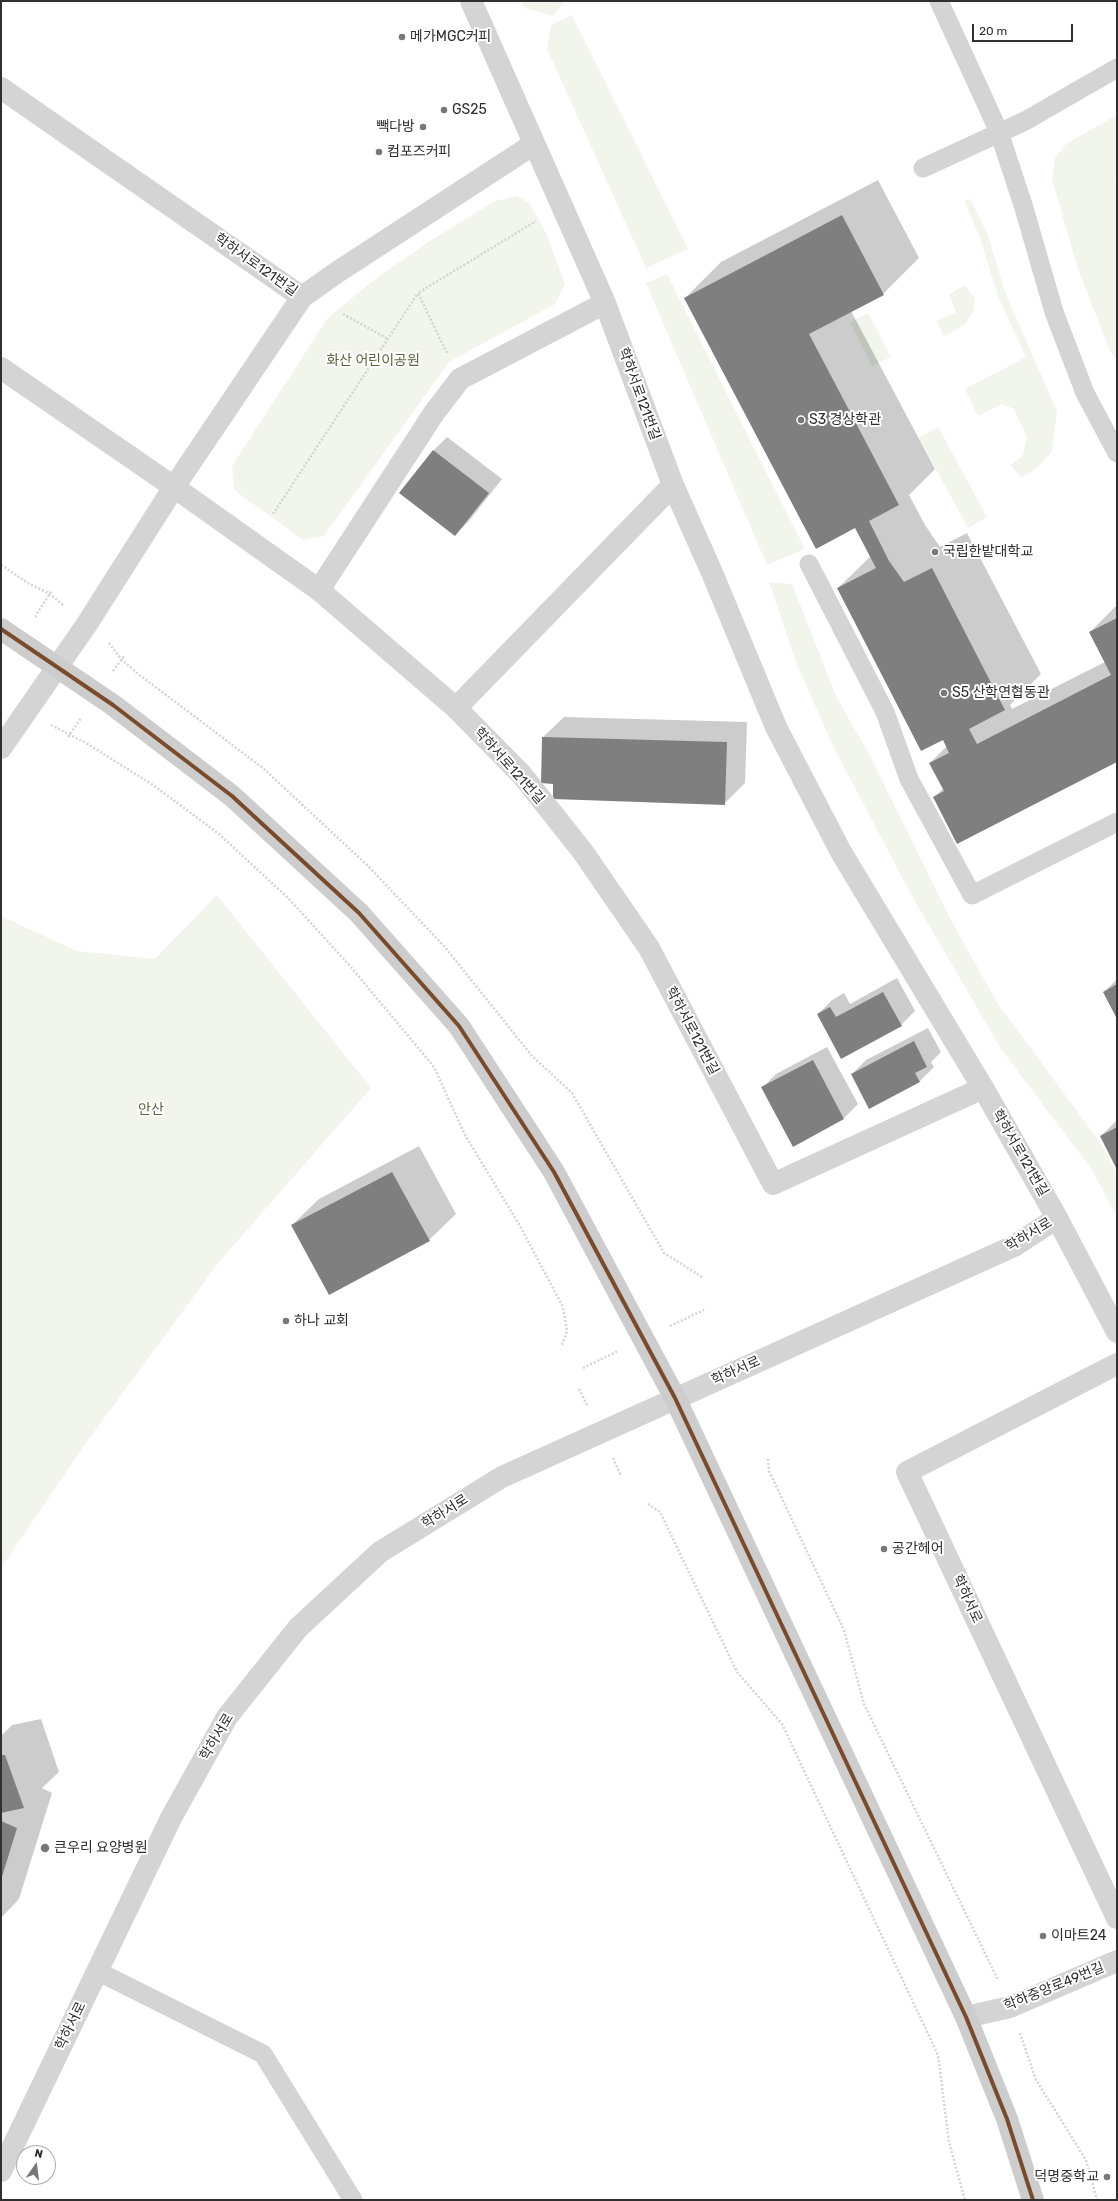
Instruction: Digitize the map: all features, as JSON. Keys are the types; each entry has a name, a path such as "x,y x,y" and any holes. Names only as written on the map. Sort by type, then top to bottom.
{"street":[{"name":"학하서로121번길","path":"471,1 605,303 673,485 713,575 776,726 841,852 983,1088 1057,1218"},
{"name":"학하서로121번길","path":"1,88 302,297 339,271 534,144"},
{"path":"1,748 87,624 174,487 302,297"},
{"path":"319,590 434,413 460,379 605,303"},
{"name":"학하서로121번길","path":"1,368 174,487 319,590 456,708 522,775 583,852 649,948 773,1184 983,1088"},
{"path":"456,708 673,485"},
{"path":"1,629 113,705 232,796 359,913 459,1026 554,1172 675,1398 966,2017 1008,2119 1033,2200"},
{"name":"학하서로","path":"1,2171 171,1818 227,1717 298,1628 380,1552 502,1477 1014,1246 1057,1218 1117,1332"},
{"name":"학하서로","path":"1117,1364 907,1472 1117,1918"},
{"name":"학하중앙로49번길","path":"966,2017 1010,2007 1117,1961"}],"lane":[{"path":"939,1 999,132 1024,208 1054,312 1085,393 1117,453"},
{"path":"924,168 1025,121 1117,68"},
{"path":"809,564 885,712 909,779 972,895 1117,822"},
{"path":"97,1971 262,2054 353,2200"}],"path":[{"path":"273,514 418,293 537,220"},
{"path":"418,293 460,379"},
{"path":"343,314 388,339"},
{"path":"1,565 28,583 50,594"},
{"path":"70,734 153,785 219,834 288,898 350,966 434,1067 465,1135 520,1226 563,1307 567,1331 562,1345"},
{"path":"768,1459 769,1472 844,1630 864,1704 1010,2007 1036,2080 1086,2160 1097,2200"},
{"path":"648,1504 660,1512 737,1672 782,1724 938,2055 949,2142 965,2200"}],"green space":[{"path":"521,1 565,1 553,16 525,8"},
{"path":"572,15 688,249 646,268 547,49 551,25"},
{"path":"1117,115 1117,178 1115,179 1117,192 1117,361 1109,349 1077,266 1052,179 1055,158 1066,144"},
{"name":"화산 어린이공원","path":"517,196 530,204 547,235 565,284 555,304 449,362 324,536 303,540 234,490 232,466 327,319 375,279 430,241 495,201"},
{"path":"970,199 987,232 1006,295 1057,411 1052,451 1038,467 1021,478 1011,465 1023,455 1027,437 1014,409 1002,404 978,416 965,389 1026,357 999,299 979,235 964,201"},
{"path":"667,274 805,549 767,565 646,283"},
{"path":"964,285 975,298 973,312 965,324 944,337 937,321 956,312 949,295"},
{"path":"868,313 891,357 872,366 850,322"},
{"path":"938,427 987,517 968,528 919,438"},
{"path":"769,582 792,584 837,698 869,754 953,924 998,1004 1102,1145 1117,1173 1117,1217 1092,1170 1001,1049 912,896 833,746 795,660"},
{"name":"안산","path":"217,895 371,1088 219,1262 83,1447 1,1568 1,916 77,951 155,959"}],"building":[{"path":"842,215 884,295 809,334 899,505 869,521 889,561 904,582 932,568 1005,710 969,729 977,744 1111,675 1089,632 1117,618 1117,762 957,844 933,797 944,791 929,763 949,753 943,740 921,751 837,588 876,568 855,528 816,549 684,298"},
{"path":"433,450 489,493 455,536 399,493"},
{"path":"542,737 727,742 725,805 553,799 553,784 541,783"},
{"path":"1117,984 1117,1019 1103,992"},
{"path":"883,992 902,1026 841,1059 817,1014 830,1007 836,1017"},
{"path":"914,1041 927,1067 915,1073 920,1082 869,1109 851,1074"},
{"path":"813,1060 844,1119 793,1147 761,1087"},
{"path":"1117,1127 1117,1170 1100,1136"},
{"name":"하나 교회","path":"392,1172 430,1241 329,1295 291,1225"},
{"path":"1,1755 5,1755 24,1808 1,1813"},
{"path":"1,1821 17,1828 1,1880"}],"transit line":[{"path":"1,629 113,705 232,796 359,913 459,1026 554,1172 675,1398 966,2017 1007,2119 1033,2200"}],"place":[{"name":"메가MGC커피","path":"402,37"},
{"name":"GS25","path":"444,110"},
{"name":"빽다방","path":"423,127"},
{"name":"컴포즈커피","path":"379,152"},
{"name":"S3 경상학관","path":"801,420"},
{"name":"국립한밭대학교","path":"935,552"},
{"name":"S5 산학연협동관","path":"944,693"},
{"name":"하나 교회","path":"286,1321"},
{"name":"공간헤어","path":"884,1549"},
{"name":"큰우리 요양병원","path":"45,1848"},
{"name":"이마트24","path":"1043,1936"},
{"name":"덕명중학교","path":"1107,2177"}]}
